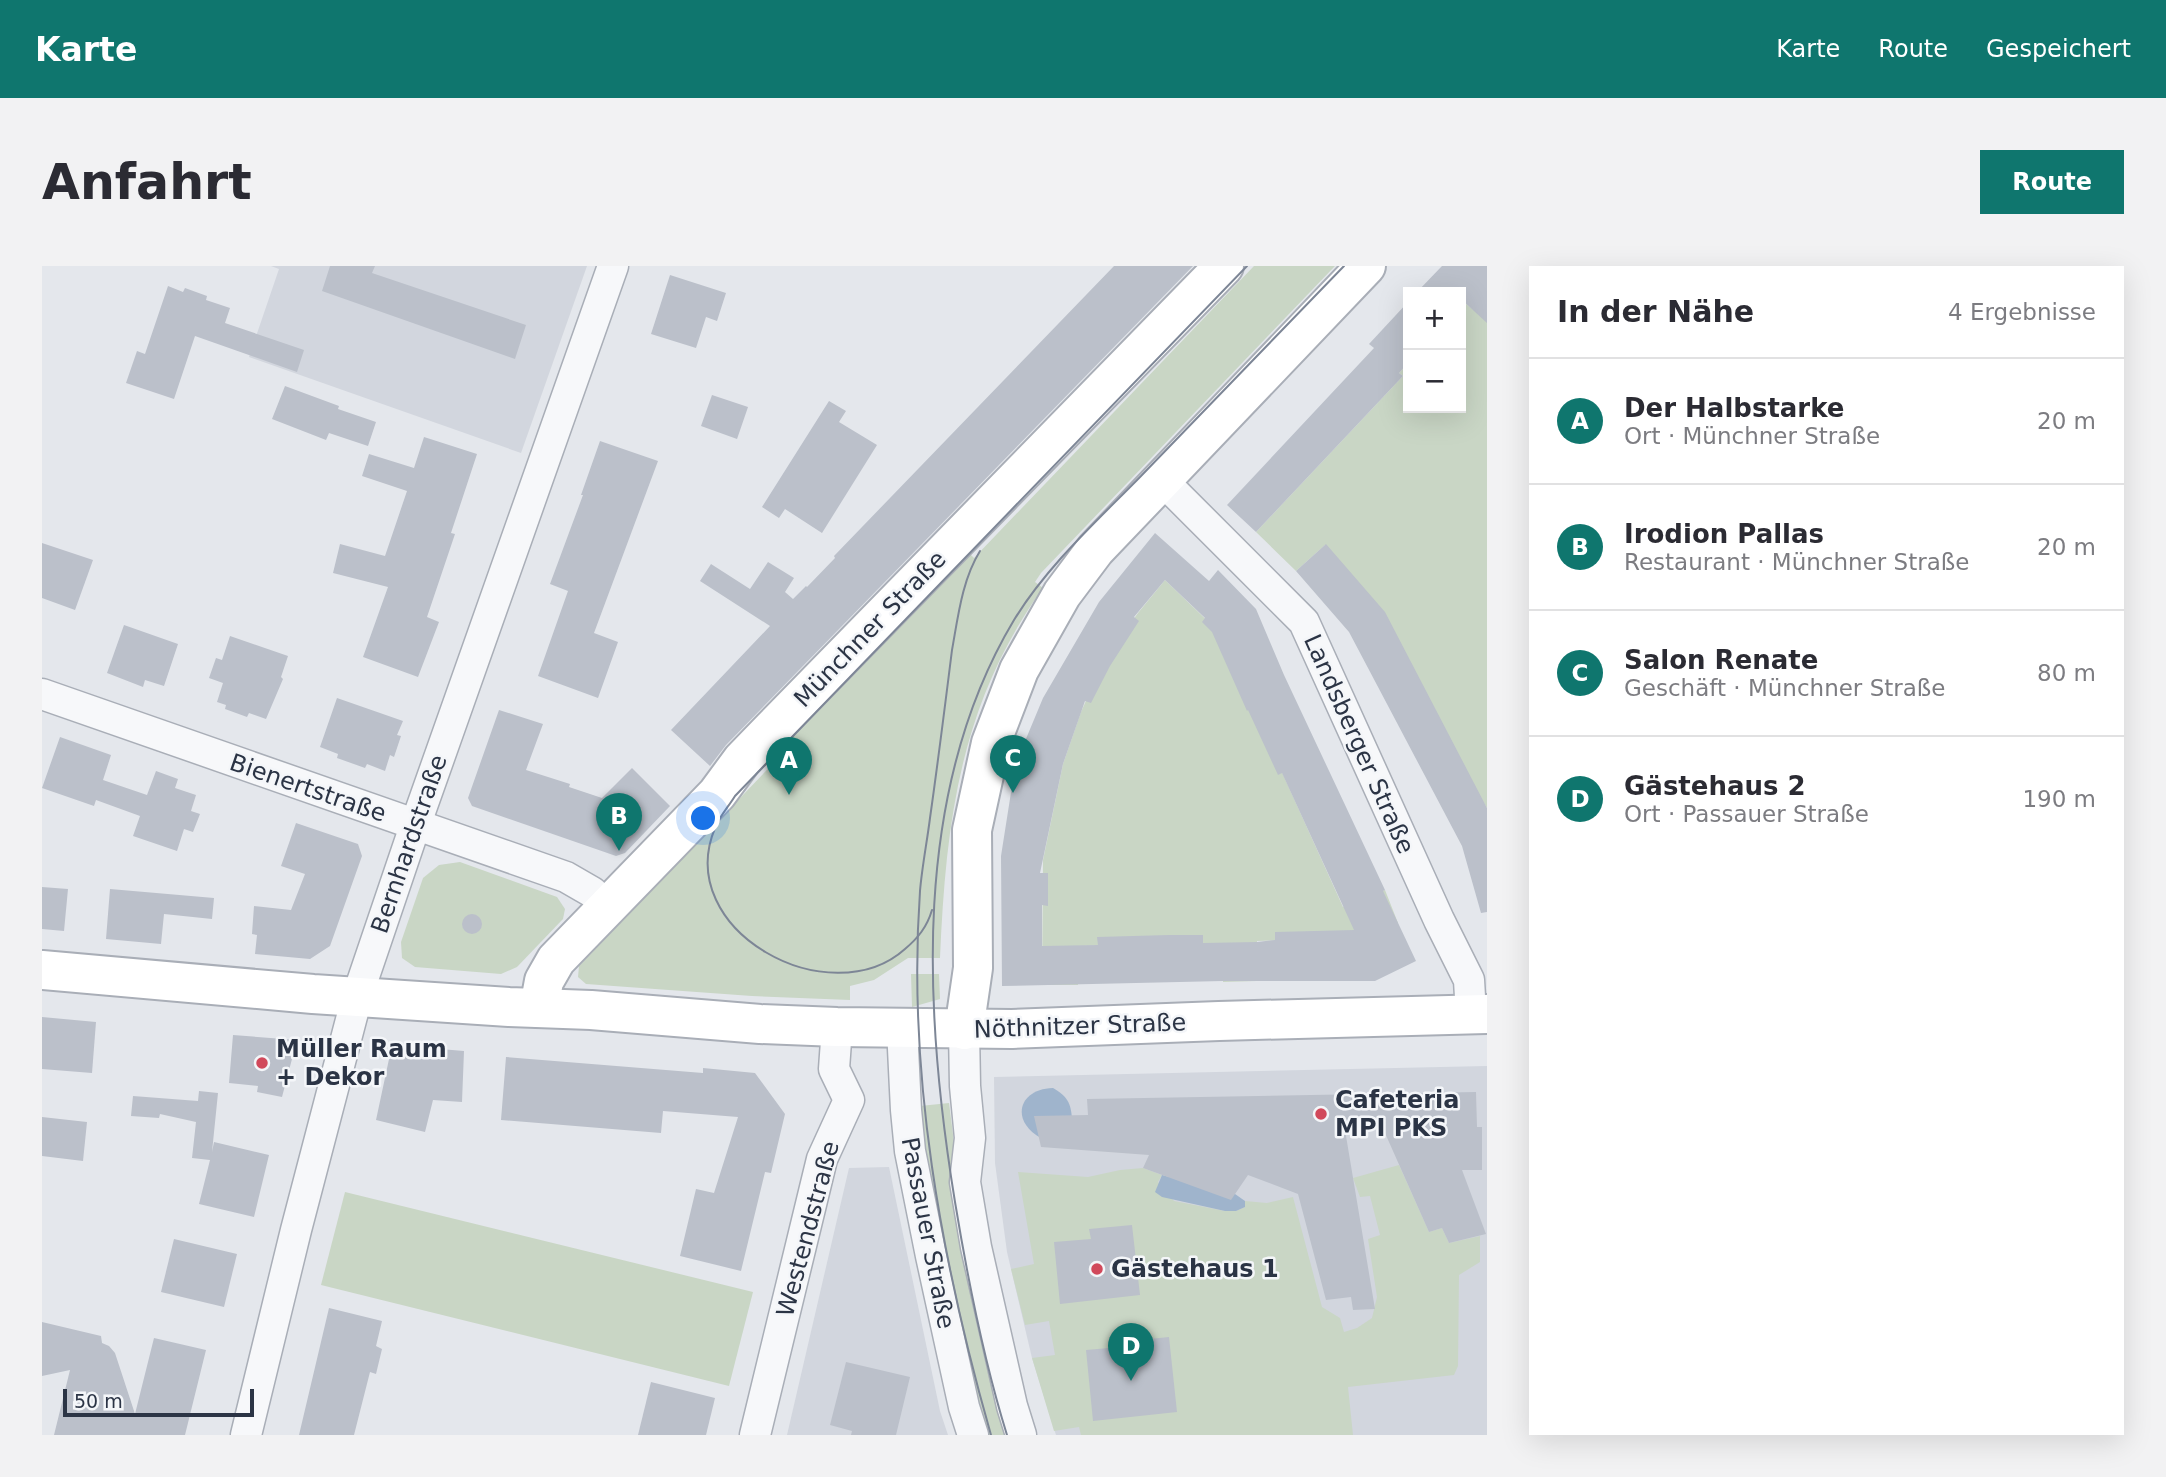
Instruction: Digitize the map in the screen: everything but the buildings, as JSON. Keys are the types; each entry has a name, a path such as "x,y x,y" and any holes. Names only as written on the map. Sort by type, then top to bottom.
{"street":[{"name":"Bernhardstraße","path":"246,1435 357,997 613,266"},
{"name":"Münchner Straße","path":"539,1008 544,981 555,960 717,794 742,760 1224,266"},
{"path":"964,1030 972,968 972,830 991,743 1019,670 1062,594 1095,550 1366,266"},
{"name":"Landsberger Straße","path":"1161,479 1304,622 1469,980 1479,1014"},
{"name":"Bienertstraße","path":"42,694 566,877 592,892 608,907"},
{"name":"Nöthnitzer Straße","path":"42,970 357,997 837,1027 964,1030 1479,1014"},
{"name":"Westendstraße","path":"755,1435 822,1159 849,1100 834,1069 837,1027"},
{"name":"Passauer Straße","path":"902,1028 910,1150 964,1407 973,1435"},
{"name":"Passauer Straße","path":"964,1030 965,1086 970,1138 965,1182 978,1259 1021,1435"}],"shaded area":[{"path":"271,266 587,266 521,453 249,357 279,269"},
{"path":"1487,1066 1487,1435 1056,1435 1032,1358 1007,1252 995,1163 994,1077"},
{"path":"889,1167 940,1411 948,1435 787,1435 849,1168"}],"green space":[{"path":"1254,266 1335,266 1035,582 1043,588 1015,631 993,675 976,719 963,765 953,811 947,859 940,958 908,958 874,980 850,986 850,1000 586,984 578,977 579,966 784,752 777,744 966,550 974,558"},
{"path":"1466,304 1487,321 1487,808 1325,545 1296,571 1256,532 1403,376 1403,413 1466,413"},
{"path":"1165,580 1218,631 1343,907 1385,890 1398,923 1363,938 1257,941 1257,981 1223,982 1222,943 1077,946 1078,985 1042,985 1043,860 1063,764 1081,712 1104,660"},
{"path":"460,862 557,897 565,909 563,919 517,967 501,974 415,967 402,958 401,942 423,878 439,865"},
{"path":"911,974 939,974 940,999 912,1007"},
{"path":"949,1103 961,1197 1016,1435 985,1435 929,1179 920,1106"},
{"path":"1399,1165 1429,1232 1442,1228 1449,1243 1480,1236 1480,1262 1459,1275 1458,1366 1454,1375 1348,1387 1353,1435 1081,1435 1079,1427 1054,1431 1032,1358 1055,1355 1049,1321 1025,1325 1011,1269 1034,1264 1018,1172 1088,1177 1143,1168 1162,1175 1158,1182 1174,1201 1225,1211 1236,1211 1245,1207 1245,1201 1267,1203 1293,1197 1322,1307 1340,1318 1344,1332 1357,1328 1372,1318 1377,1297 1368,1239 1380,1235 1370,1196 1360,1197 1353,1178"},
{"path":"345,1192 753,1292 729,1386 321,1285"}],"water":[{"path":"1053,1088 1067,1100 1072,1119 1041,1138 1025,1123 1022,1107 1032,1094"},
{"path":"1162,1175 1235,1194 1245,1201 1245,1207 1236,1211 1225,1211 1162,1197 1155,1192"}],"tram line":[{"path":"932,910 925,927 914,941 874,967 838,973 801,967 766,952 736,929 716,900 708,866 715,828 735,796 1247,266"},
{"path":"1007,1435 983,1348 965,1261 944,1129 937,1055 933,980 934,904 942,830 957,757 981,687 1014,620 1027,600 1090,527 1344,266"},
{"path":"980,551 965,586 952,650 921,882 917,960 919,1029 932,1166 957,1302 991,1435"}],"place":[{"name":"Salon Renate","path":"1013,793"},
{"name":"Der Halbstarke","path":"789,795"},
{"name":"Irodion Pallas","path":"619,851"},
{"name":"Müller Raum + Dekor","path":"262,1063"},
{"name":"Cafeteria MPI PKS","path":"1321,1114"},
{"name":"Gästehaus 1","path":"1097,1269"},
{"name":"Gästehaus 2","path":"1131,1381"}]}
